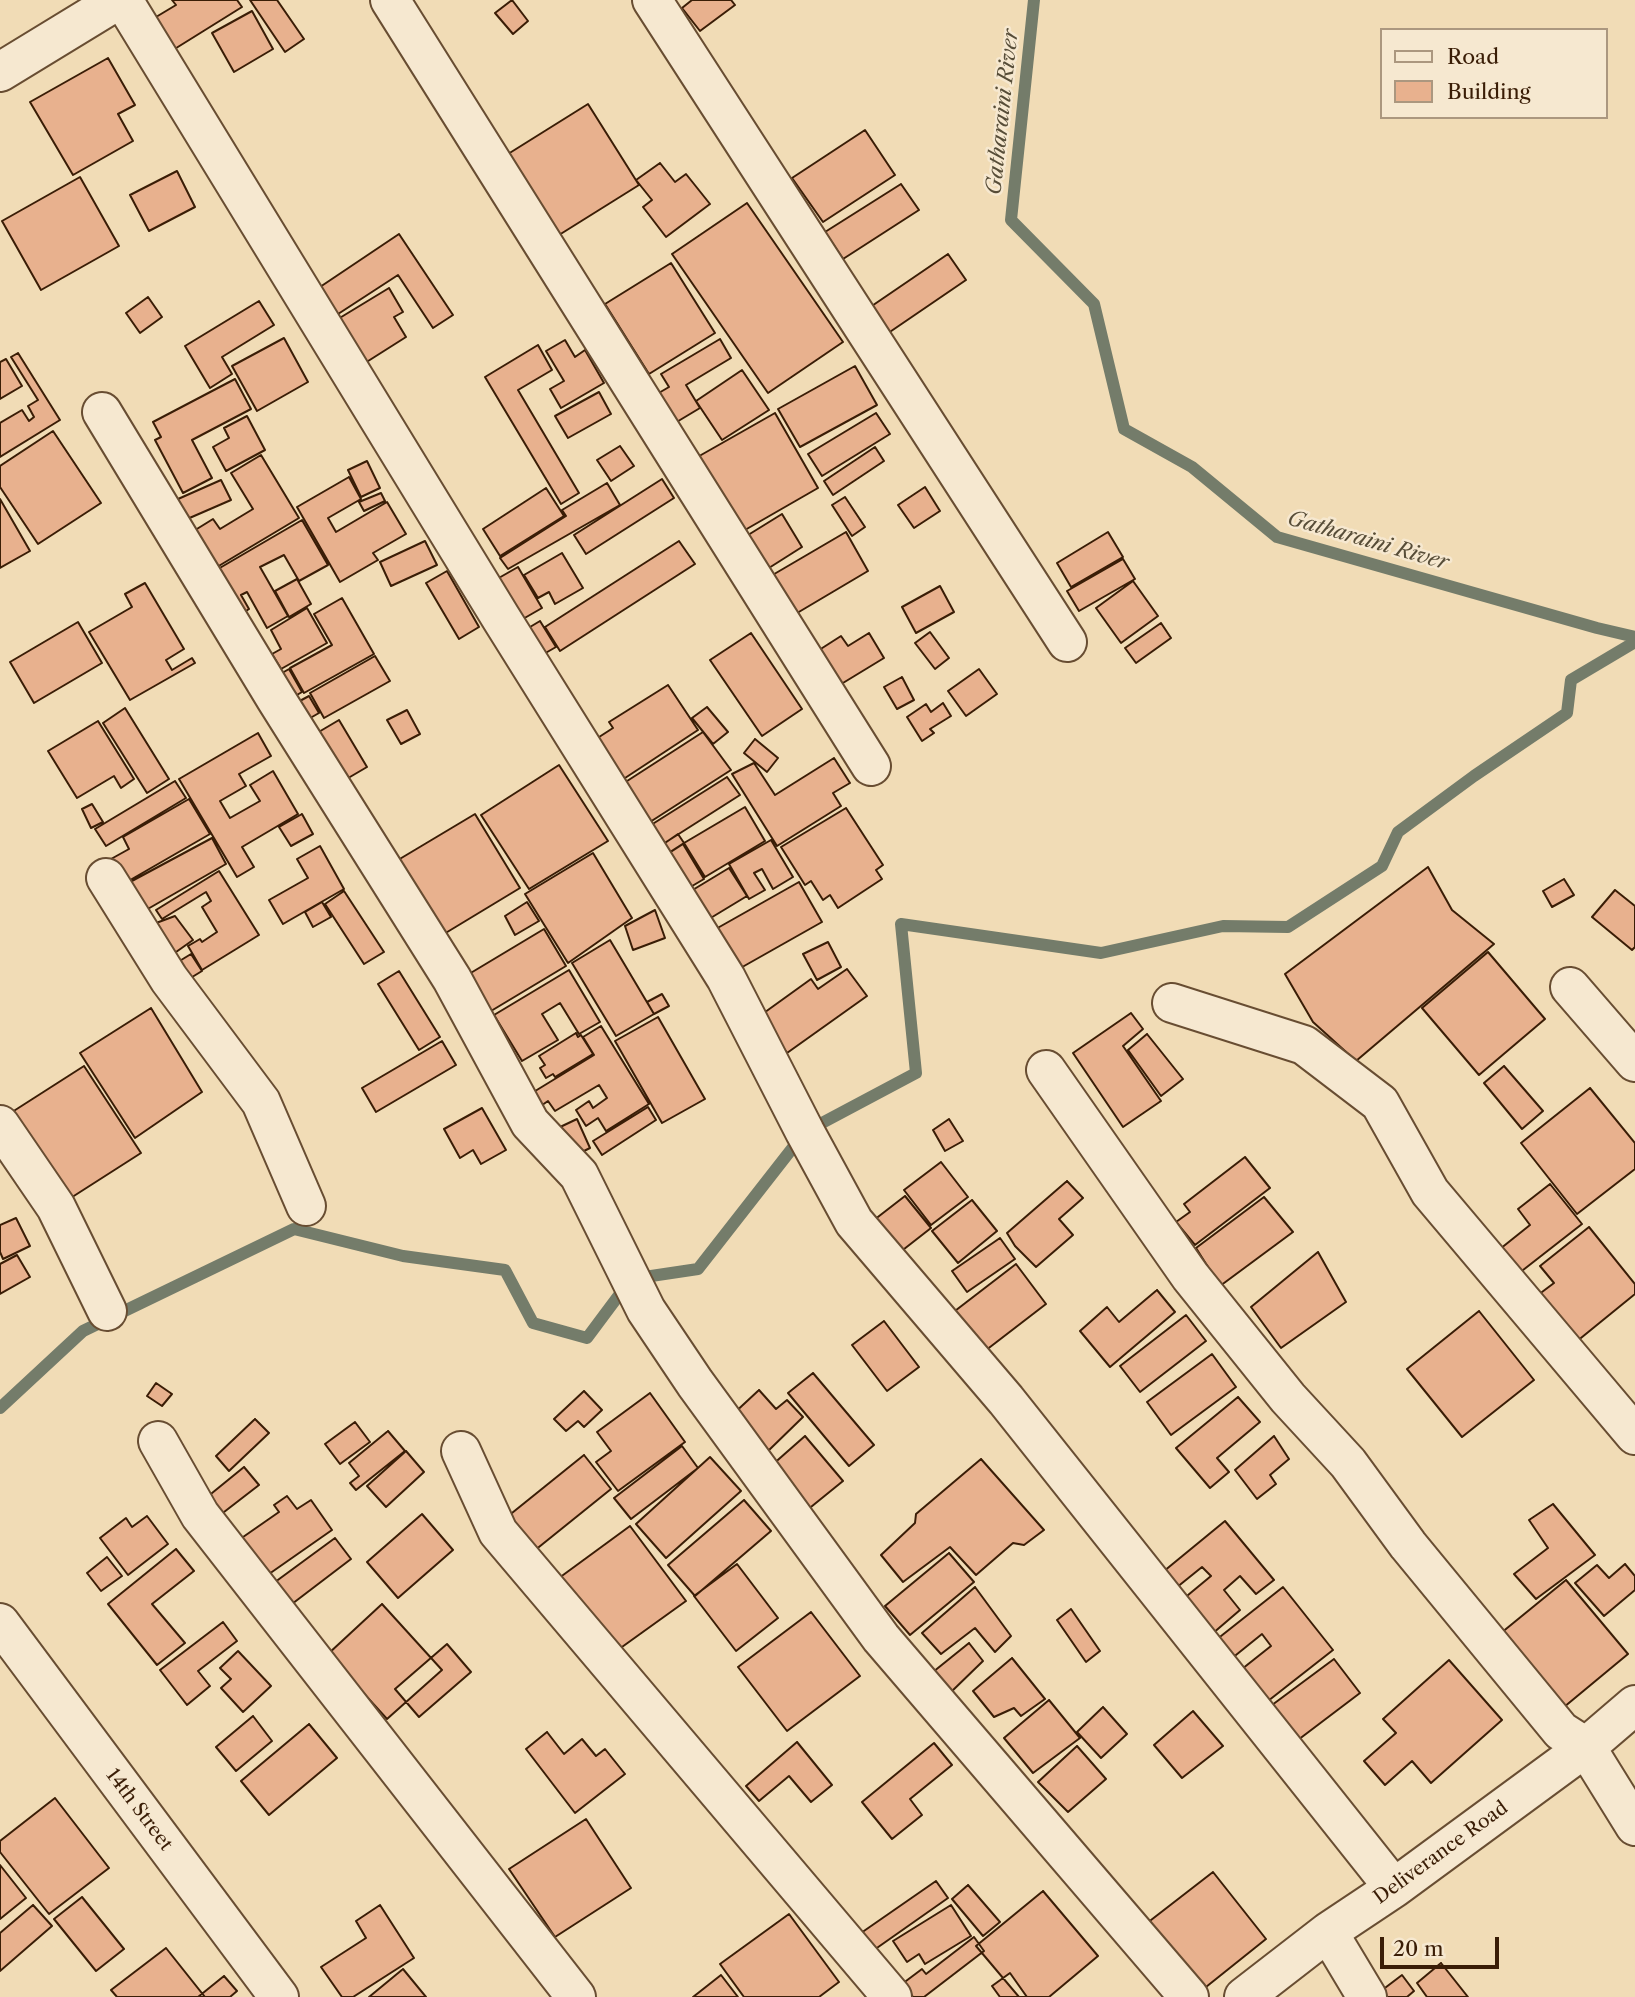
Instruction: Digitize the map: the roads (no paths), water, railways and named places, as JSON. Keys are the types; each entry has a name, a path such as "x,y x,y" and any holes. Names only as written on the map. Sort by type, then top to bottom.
{"street":[{"path":"0,72 121,0 726,978 805,1132 855,1222 1006,1400 1394,1888"},
{"path":"390,0 872,766"},
{"path":"652,0 1067,642"},
{"path":"102,412 276,699 452,979 530,1124 579,1175 646,1310 695,1383 881,1637 1189,1997"},
{"path":"106,878 169,979 261,1102 306,1206"},
{"path":"1570,987 1635,1062"},
{"path":"1171,1003 1304,1045 1380,1103 1430,1192 1635,1436"},
{"path":"1046,1070 1190,1276 1288,1398 1348,1463 1408,1545 1561,1731 1586,1747 1635,1826"},
{"path":"0,1125 56,1207 107,1311"},
{"path":"158,1441 200,1515 576,1997"},
{"path":"461,1451 498,1532 892,1997"},
{"name":"14th Street","path":"0,1623 279,1997"},
{"name":"Deliverance Road","path":"1244,1997 1328,1932 1394,1888 1586,1747 1635,1704"},
{"path":"1328,1932 1367,1997"}],"waterway":[{"name":"Gatharaini River","path":"1034,0 1011,220 1094,304 1124,429 1192,467 1277,537 1635,637"},
{"path":"0,1408 83,1331 294,1229 403,1256 505,1270 533,1323 587,1338 631,1279 698,1269 805,1132 916,1073 901,924 1101,953 1223,926 1288,927 1382,866 1398,832 1567,713 1571,680 1635,642"}]}
